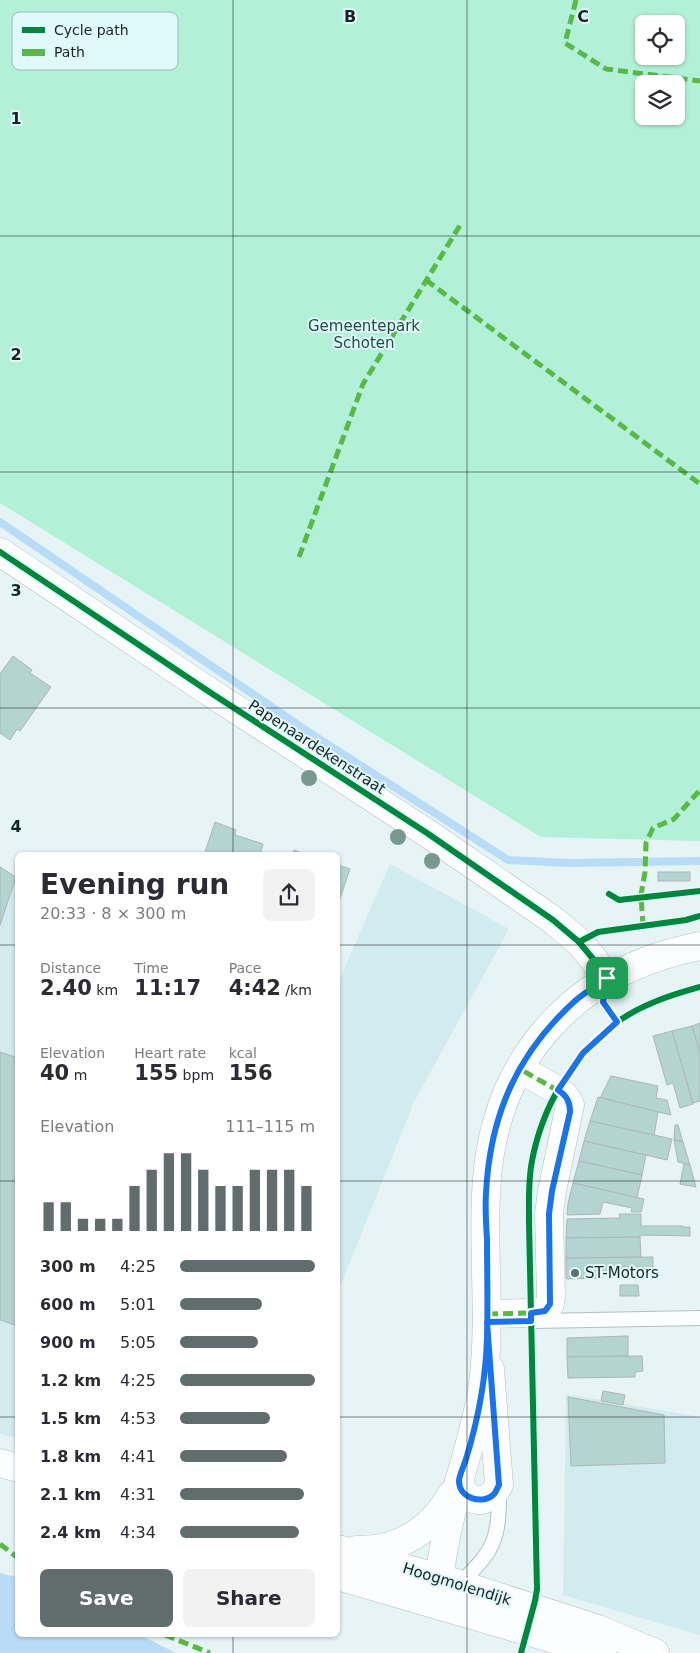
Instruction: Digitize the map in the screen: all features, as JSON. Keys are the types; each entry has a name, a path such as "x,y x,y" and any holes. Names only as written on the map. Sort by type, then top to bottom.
{"street":[{"name":"Papenaardekenstraat","path":"0,552 211,693 427,833 547,915 579,942 607,978"},
{"path":"459,1481 461,1490 476,1500 486,1499 494,1494 499,1485 487,1325 486,1194 490,1150 502,1105 525,1058 548,1027 577,999 607,978 648,960 700,946"},
{"path":"487,1325 545,1311 550,1304 549,1214 570,1105 568,1099 562,1093 520,1069"},
{"path":"445,1589 444,1542 459,1481 471,1443 483,1385 487,1325"},
{"path":"0,1463 15,1467"},
{"path":"340,1558 400,1542 423,1529 442,1511 459,1481"},
{"name":"Hoogmolendijk","path":"340,1558 445,1589 598,1629 655,1653"},
{"name":"Hoogmolendijk","path":"445,1589 602,1653"}],"lane":[{"path":"487,1325 700,1318"},
{"path":"445,1589 476,1568 490,1551 497,1533 499,1485"}],"shaded area":[{"path":"390,864 509,929 414,1102 340,1287 340,978"},
{"path":"0,873 15,883 15,1438 0,1434"},
{"path":"566,1394 700,1417 700,1635 563,1595"}],"green space":[{"name":"Gemeentepark Schoten","path":"0,0 700,0 700,841 541,837 0,503"}],"water":[{"path":"0,1573 15,1577 15,1637 144,1637 176,1653 0,1653"}],"building":[{"path":"13,656 32,670 30,673 51,687 20,731 17,729 10,740 0,733 0,674"},
{"path":"215,822 236,830 235,835 263,844 261,852 205,852"},
{"path":"340,866 350,869 340,898"},
{"path":"0,867 15,876 15,880 0,925"},
{"path":"658,872 690,872 690,881 658,881"},
{"path":"700,1023 700,1053 692,1026"},
{"path":"692,1026 700,1053 700,1101 693,1103 672,1031"},
{"path":"672,1031 693,1104 680,1108 673,1083 667,1085 653,1036"},
{"path":"0,1052 15,1057 15,1325 0,1320"},
{"path":"611,1076 658,1086 656,1098 667,1100 671,1115 600,1098"},
{"path":"598,1097 658,1112 654,1136 590,1121"},
{"path":"590,1121 672,1139 667,1160 584,1141"},
{"path":"675,1125 678,1125 683,1142 674,1140"},
{"path":"674,1140 683,1142 690,1165 678,1162"},
{"path":"584,1141 646,1155 642,1175 579,1161"},
{"path":"579,1161 642,1175 637,1198 573,1183"},
{"path":"684,1164 690,1165 696,1187 680,1184"},
{"path":"573,1183 644,1199 641,1212 631,1212 632,1208 603,1202 600,1214 567,1215"},
{"path":"619,1214 641,1214 641,1226 690,1227 690,1236 641,1235 640,1237 566,1238 567,1219 620,1218"},
{"path":"640,1237 641,1257 566,1258 566,1238"},
{"path":"653,1257 653,1270 640,1270 639,1267 619,1267 619,1271 602,1271 602,1278 566,1279 566,1258"},
{"path":"620,1285 638,1285 639,1296 620,1296"},
{"path":"628,1336 628,1356 567,1357 567,1338"},
{"path":"642,1356 643,1371 635,1372 635,1377 568,1378 567,1357"},
{"path":"603,1391 625,1395 623,1405 601,1401"},
{"path":"568,1397 664,1415 665,1463 571,1466"}],"waterway":[{"path":"0,522 310,733 508,860 569,863 700,861"}],"marked path":[{"path":"576,0 565,43 606,69 700,81"},
{"path":"299,557 363,384 462,222"},
{"path":"426,280 700,484"},
{"path":"643,926 641,895 645,872 646,843 653,828 674,819 700,790"},
{"path":"488,1314 545,1311 550,1304 549,1214 570,1105 562,1093 520,1069"},
{"path":"0,1544 15,1556"},
{"path":"170,1637 210,1653"}],"cycle path":[{"path":"0,552 211,693 427,833 553,920 579,942 607,979"},
{"path":"609,894 619,900 700,891"},
{"path":"579,942 598,932 686,920 700,916"},
{"path":"521,1653 537,1589 529,1222 529,1184 537,1141 543,1121 561,1084 600,1036 616,1023 645,1006 700,987"}],"place":[{"name":"ST-Motors","path":"575,1273"}],"route":[{"path":"607,978 577,999 548,1027 525,1058 502,1105 490,1150 486,1194 488,1314 487,1322 487,1338 483,1385 471,1443 459,1481 461,1490 476,1500 486,1499 494,1494 499,1485 487,1322 531,1321 531,1313 545,1311 550,1304 549,1214 552,1191 570,1112 568,1099 558,1090 583,1053 617,1022 603,1002 607,978"}]}
